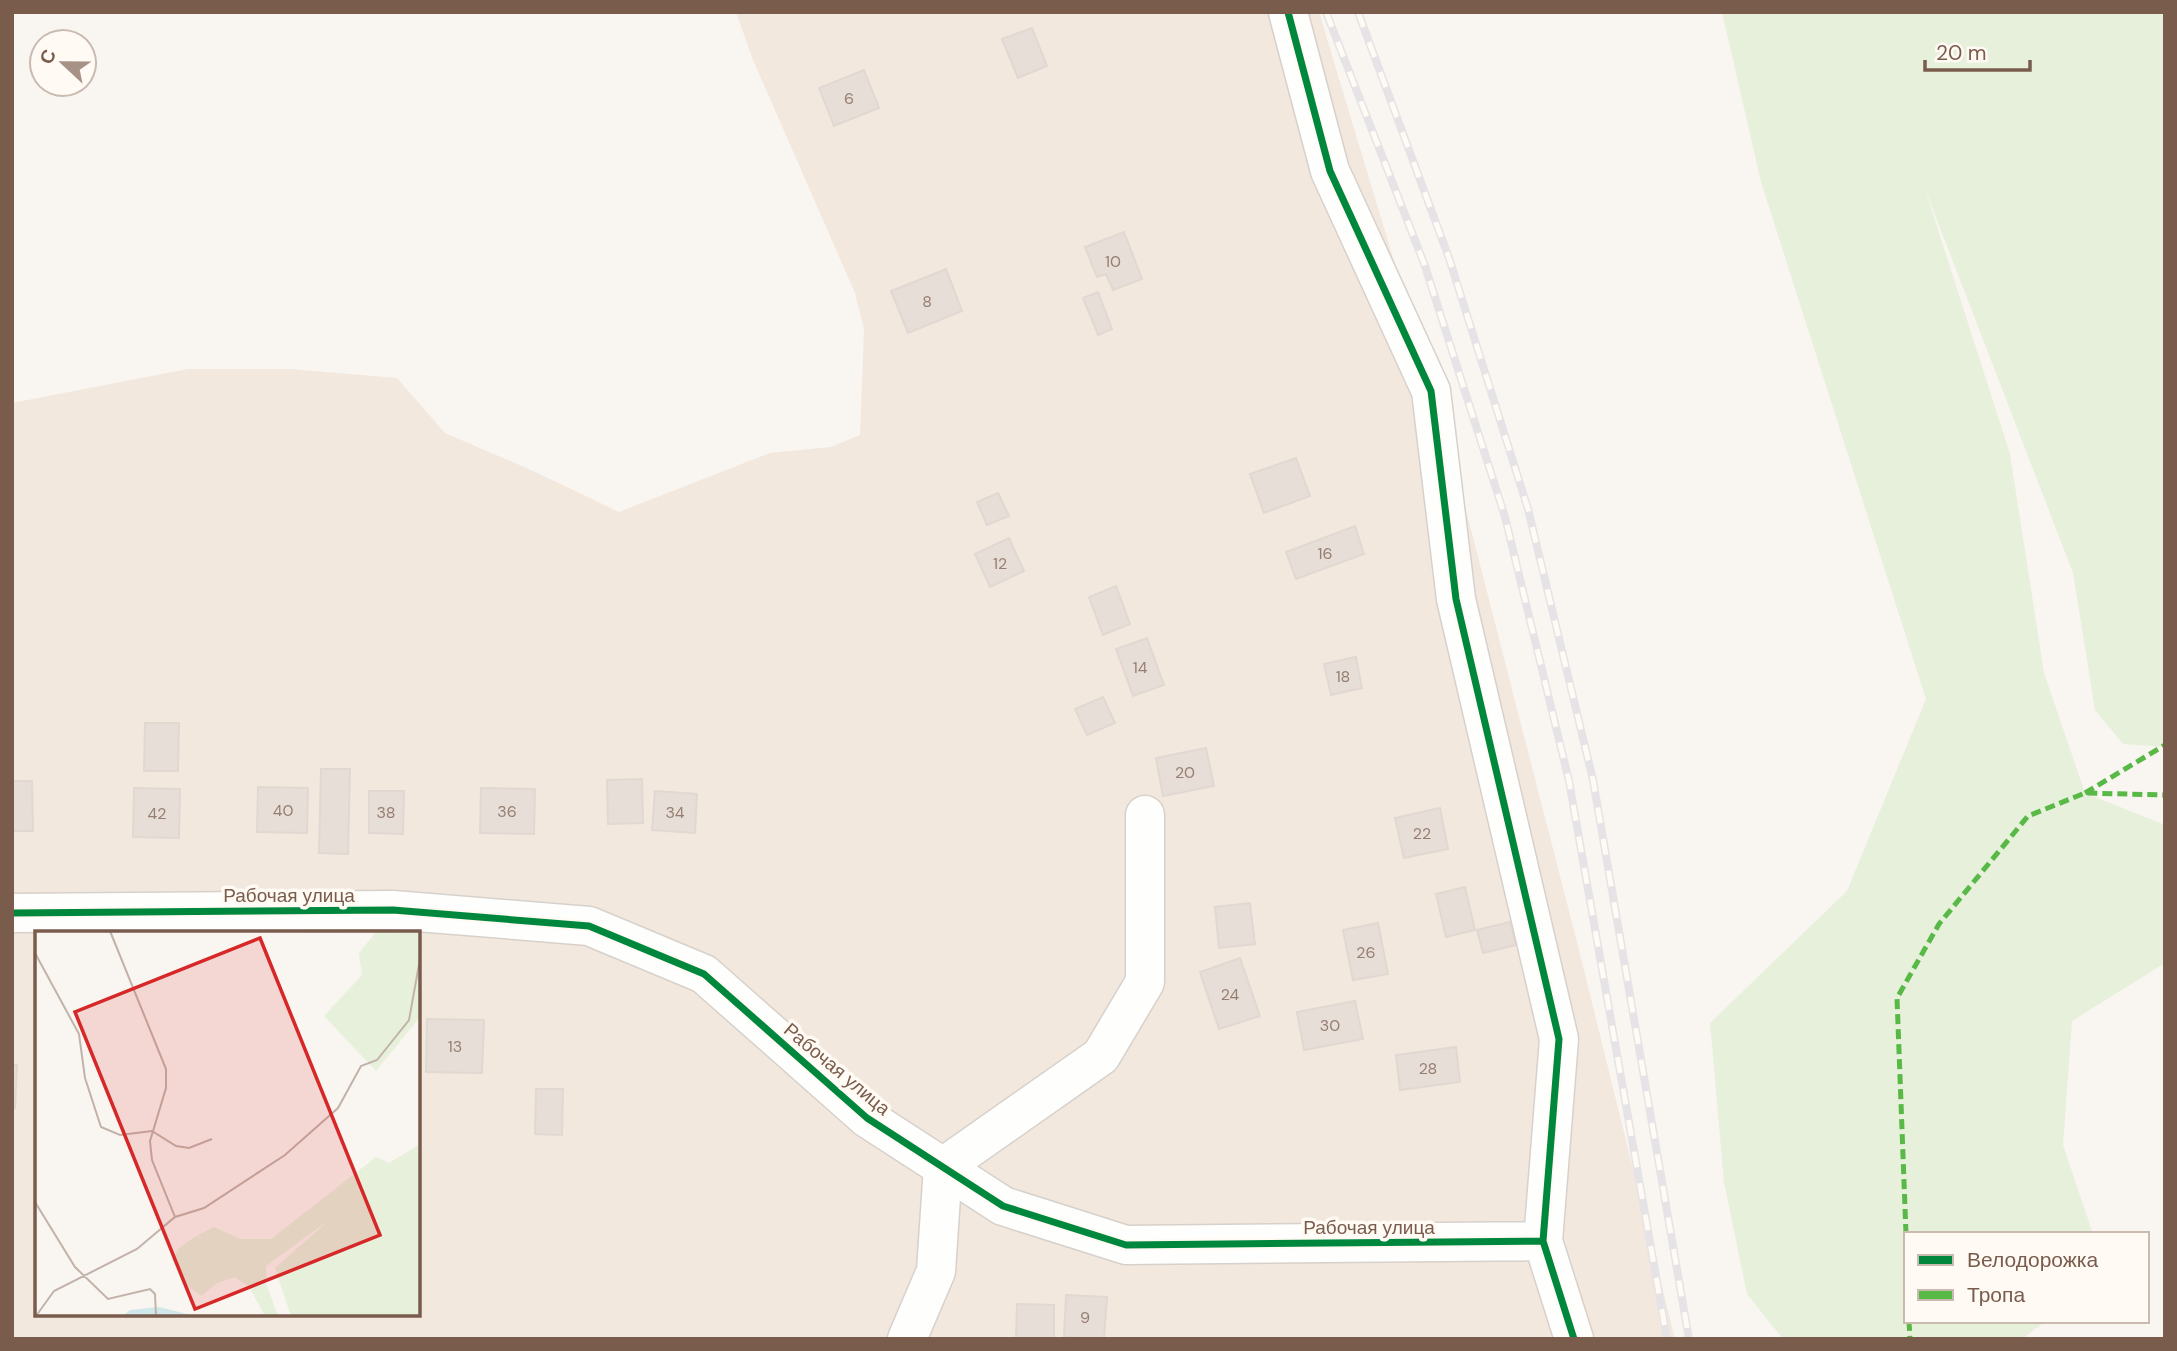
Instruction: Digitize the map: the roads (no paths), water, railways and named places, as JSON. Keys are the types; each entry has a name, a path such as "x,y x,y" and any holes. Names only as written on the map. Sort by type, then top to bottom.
{"street":[{"path":"1288,12 1330,171 1431,391 1456,599 1559,1039 1543,1241 1574,1339"},
{"path":"907,1339 936,1271 943,1167 1101,1056 1145,982 1145,815"},
{"name":"Рабочая улица","path":"12,913 393,910 589,926 704,974 867,1118 1003,1206 1126,1245 1543,1241"}],"railway":[{"path":"1326,12 1425,266 1505,517 1569,781 1667,1339"},
{"path":"1358,12 1449,258 1528,509 1593,780 1689,1339"}]}
